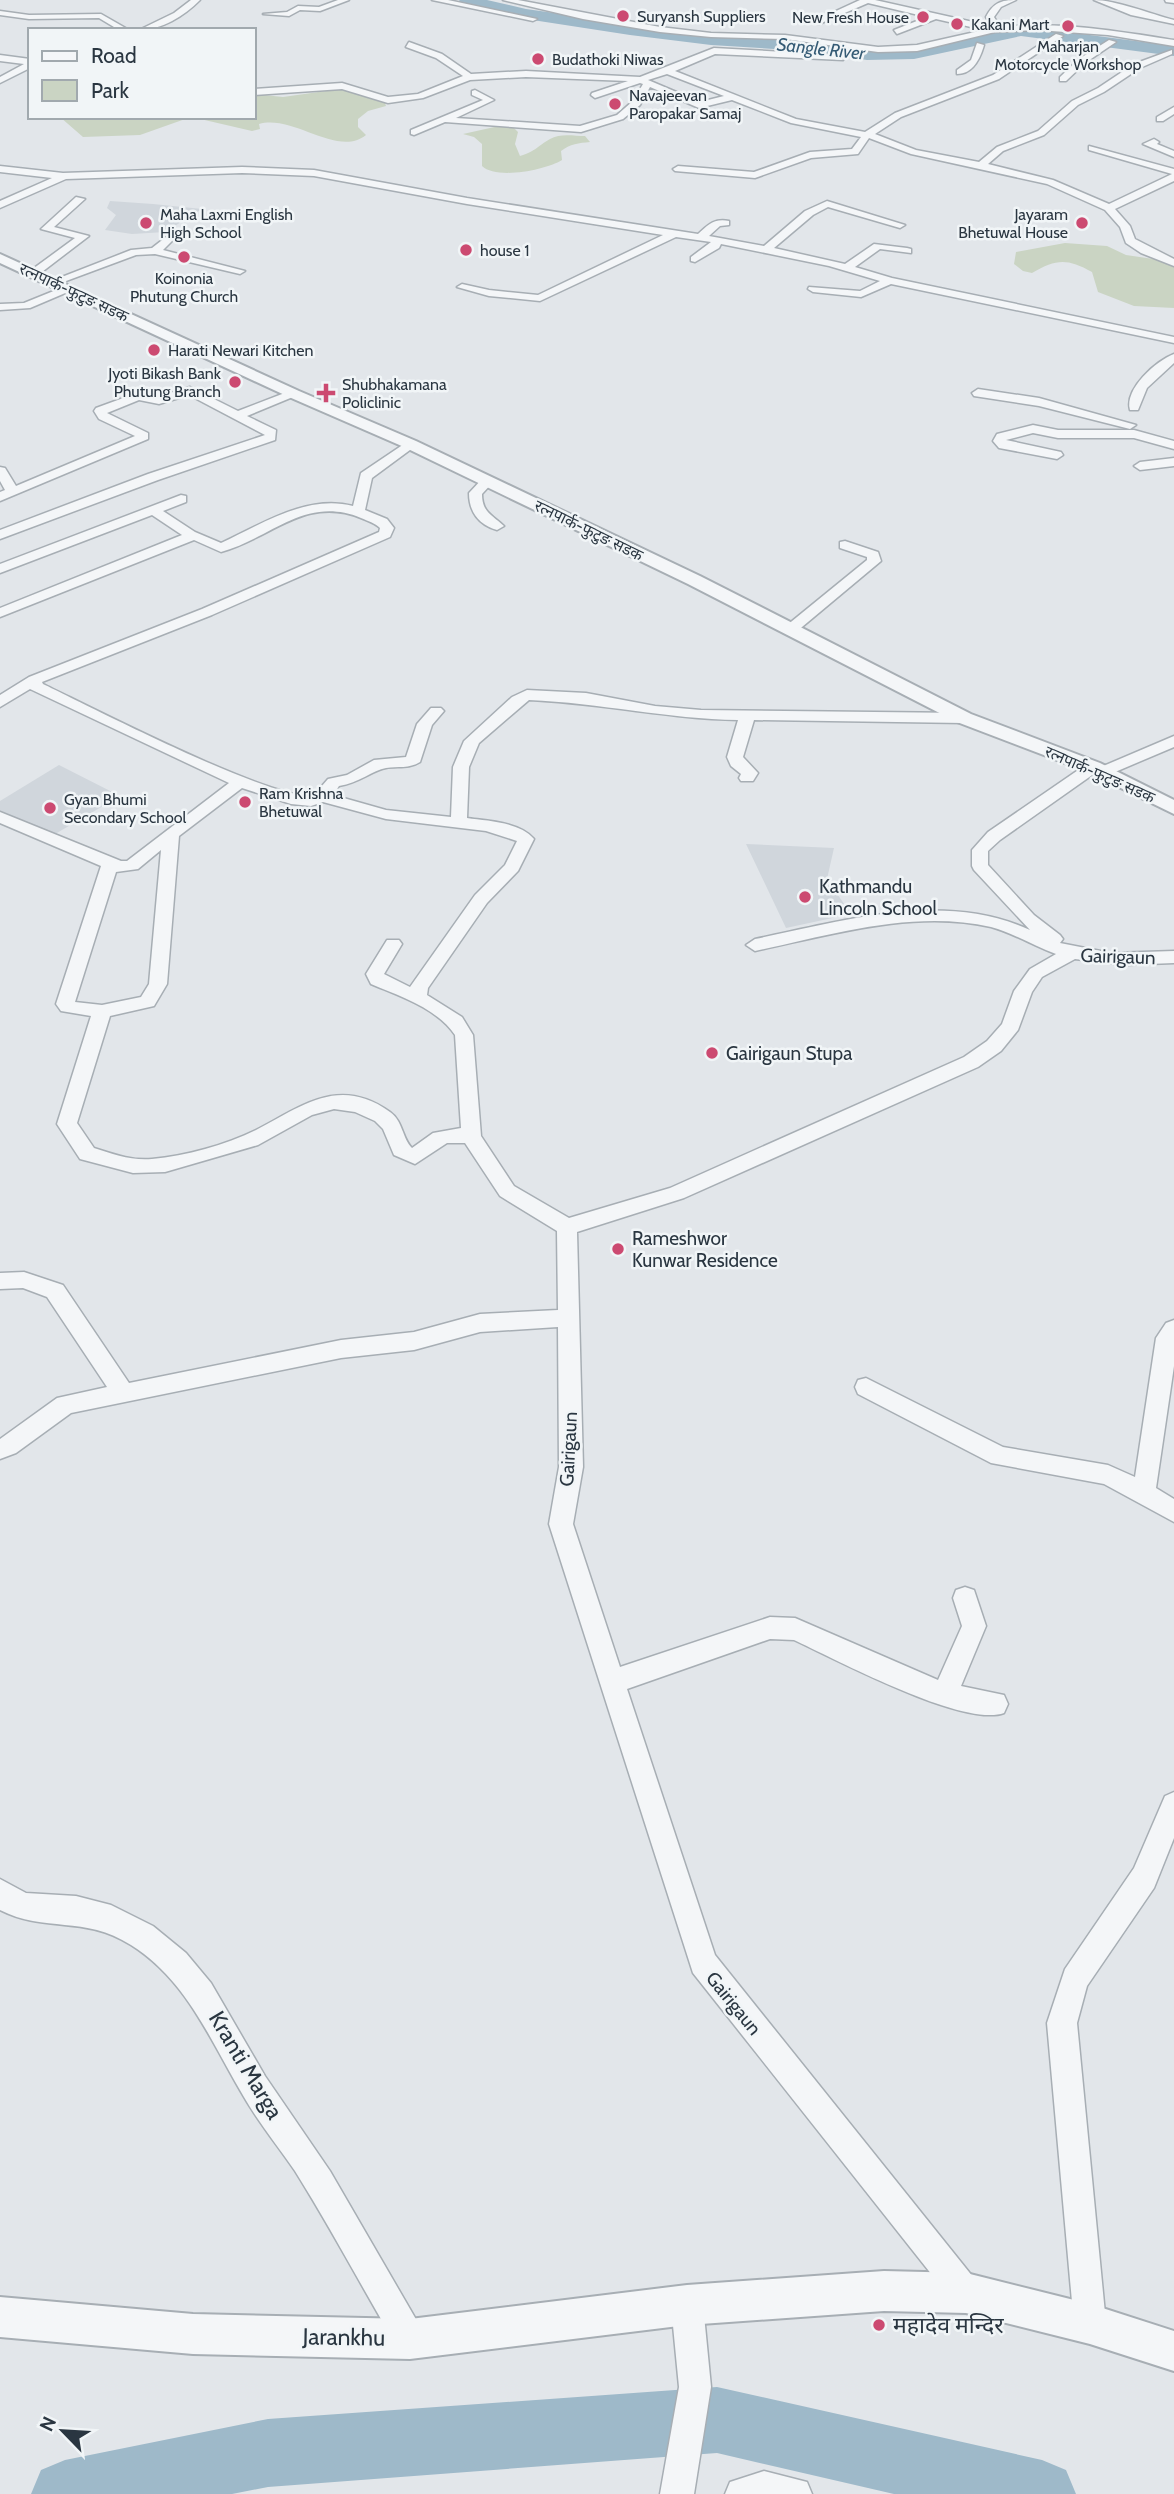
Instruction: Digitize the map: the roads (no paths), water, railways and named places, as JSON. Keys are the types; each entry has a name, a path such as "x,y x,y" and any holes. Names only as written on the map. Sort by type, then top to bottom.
{"street":[{"path":"148,28 177,15 197,0"},
{"path":"267,13 289,14 298,8 318,10 345,0"},
{"path":"436,0 541,20"},
{"path":"507,0 555,11 709,35 779,36 843,47 892,50 917,48 1047,29 1131,36 1172,49"},
{"path":"816,22 865,0 1001,34 1032,34 1172,49"},
{"path":"895,7 913,0"},
{"path":"1001,34 990,17 999,3 1012,0"},
{"path":"1098,0 1134,13 1174,22"},
{"path":"0,13 29,17 101,16 122,28"},
{"path":"897,32 933,17"},
{"path":"579,26 696,48 850,58"},
{"path":"678,169 755,175 810,155 855,152 867,135 898,115 996,77 1023,57 1059,37"},
{"path":"970,48 990,42"},
{"path":"1063,79 1082,61 1112,42"},
{"path":"410,45 439,56 469,77"},
{"path":"960,72 975,61 980,45"},
{"path":"595,94 643,82 667,71 696,48"},
{"path":"981,165 1000,149 1041,133 1075,103 1101,90 1137,66 1172,49"},
{"path":"871,60 924,57"},
{"path":"0,58 28,63"},
{"path":"0,80 28,64"},
{"path":"667,71 794,121 867,135 914,152 1051,182 1109,208 1125,226 1130,241 1145,251 1174,263"},
{"path":"256,92 342,86 379,99 396,99 427,94 469,77 526,74 643,82 692,104 705,105 733,97"},
{"path":"447,120 582,129 620,117 636,103 643,82"},
{"path":"414,132 490,100 475,93"},
{"path":"1160,119 1174,110"},
{"path":"1154,142 1148,144 1174,154"},
{"path":"1092,148 1174,175"},
{"path":"0,169 64,176 242,170 314,173 467,201 718,239 846,268 890,281 1174,340"},
{"path":"1109,208 1174,175"},
{"path":"0,205 64,176"},
{"path":"34,273 84,236 46,229 80,199"},
{"path":"766,249 809,213 827,204 900,225"},
{"path":"701,237 717,223 725,223"},
{"path":"155,251 175,233"},
{"path":"461,287 540,298 676,233"},
{"path":"695,259 715,246 718,239"},
{"path":"846,268 878,246 907,251"},
{"path":"0,307 26,306 60,285 135,252 155,251 240,271"},
{"name":"रत्नपार्क-फुटुङ सडक","path":"0,258 488,481 791,629 964,718 1097,769 1174,808"},
{"path":"813,289 861,294 890,281"},
{"path":"1134,407 1134,401 1145,383 1174,357"},
{"path":"0,471 6,494 139,439 144,436 100,411 137,397 149,396 159,400 190,391 272,433 271,437 153,477 0,535"},
{"path":"978,393 1039,402 1174,436"},
{"path":"237,416 294,394"},
{"path":"1057,455 999,441 1001,437 1033,429 1058,434 1134,434 1174,445"},
{"path":"358,512 366,476 410,444"},
{"path":"1139,466 1174,463"},
{"path":"488,481 476,493 475,501 484,519 497,526"},
{"path":"0,569 181,499"},
{"path":"0,702 34,680 207,612 385,534 387,528 382,522 333,505 310,508 221,548 192,536 153,510"},
{"path":"0,613 192,536"},
{"path":"791,629 874,561 873,555 845,545"},
{"path":"34,680 36,687 240,782 289,798 311,802 323,797 334,782 352,779 373,766 410,762 414,759 425,724 436,711"},
{"path":"458,822 461,766 472,741 517,700 527,695 586,698 655,711 747,717 964,718"},
{"path":"747,717 735,757 737,763 750,773 747,778"},
{"path":"1072,953 1028,919 980,866 981,850 994,836 1097,769 1174,741"},
{"path":"0,817 119,867 132,865 240,782"},
{"path":"323,797 349,806 408,818 458,822 511,832 526,839 512,867 481,899 434,964 419,987 418,998"},
{"path":"110,864 65,1004 68,1007 102,1010 147,1002 158,984 171,834"},
{"path":"755,945 856,925 928,916 989,921 1072,953"},
{"path":"393,944 375,974 377,980 418,998 454,1021 464,1035 471,1137 507,1191 567,1227"},
{"name":"Gairigaun","path":"966,2293 702,1963 561,1524 571,1467 567,1227 677,1193 836,1119 971,1062 994,1046 1011,1026 1023,991 1036,973 1072,953 1134,960 1174,957"},
{"path":"102,1010 67,1124 87,1154 141,1168 172,1162 241,1144 298,1113 335,1102 379,1114 391,1124 400,1150 406,1155 415,1157 439,1139 454,1133 471,1137"},
{"path":"0,1280 24,1280 55,1291 124,1394"},
{"path":"0,1448 8,1446 65,1405 341,1349 414,1341 480,1323 568,1318"},
{"path":"1144,1493 1167,1338 1174,1329"},
{"path":"866,1387 999,1456 1108,1475 1174,1512"},
{"path":"944,1695 974,1626 965,1598"},
{"path":"612,1682 770,1628 795,1629 944,1695 995,1704"},
{"path":"1090,2324 1062,2024 1075,1979 1144,1878 1174,1805"},
{"name":"Kranti Marga","path":"0,1893 17,1905 41,1910 77,1910 112,1920 137,1931 163,1951 200,1990 224,2027 248,2077 305,2160 410,2339"},
{"name":"Jarankhu","path":"0,2317 193,2334 410,2339 687,2305 884,2291 966,2293 1090,2324 1174,2351"},
{"path":"679,2480 695,2386 687,2305"},
{"path":"742,2494 764,2488 795,2494"}],"waterway":[{"name":"Sangle River","path":"467,0 526,14 630,30 711,40 806,46 867,55 914,54 1021,31 1174,51"},
{"path":"65,2494 268,2453 717,2420 1042,2494"}],"place":[{"name":"Suryansh Suppliers","path":"623,16"},
{"name":"New Fresh House","path":"923,17"},
{"name":"Kakani Mart","path":"957,24"},
{"name":"Maharjan Motorcycle Workshop","path":"1068,26"},
{"name":"Budathoki Niwas","path":"538,59"},
{"name":"Navajeevan Paropakar Samaj","path":"615,104"},
{"name":"Maha Laxmi English High School","path":"146,223"},
{"name":"Jayaram Bhetuwal House","path":"1082,223"},
{"name":"house 1","path":"466,250"},
{"name":"Koinonia Phutung Church","path":"184,257"},
{"name":"Harati Newari Kitchen","path":"154,350"},
{"name":"Jyoti Bikash Bank Phutung Branch","path":"235,382"},
{"name":"Shubhakamana Policlinic","path":"326,393"},
{"name":"Ram Krishna Bhetuwal","path":"245,802"},
{"name":"Gyan Bhumi Secondary School","path":"50,808"},
{"name":"Kathmandu Lincoln School","path":"805,897"},
{"name":"Gairigaun Stupa","path":"712,1053"},
{"name":"Rameshwor Kunwar Residence","path":"618,1249"},
{"name":"महादेव मन्दिर","path":"879,2325"}]}
